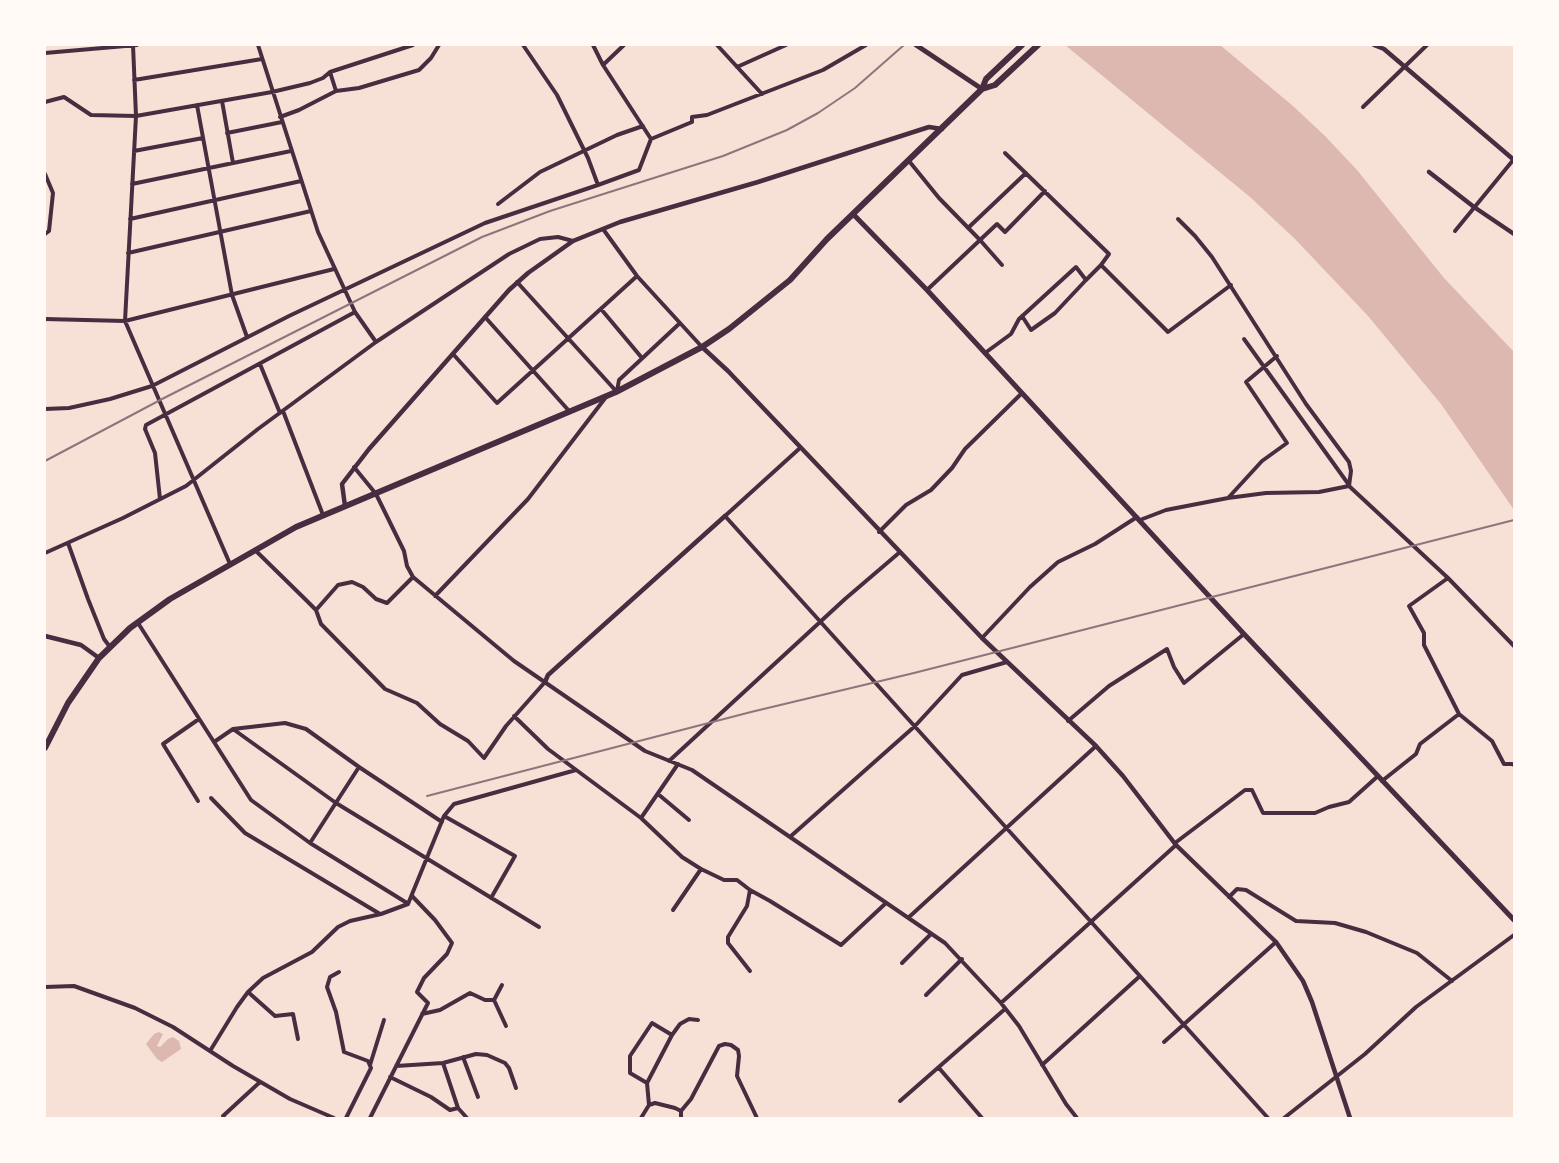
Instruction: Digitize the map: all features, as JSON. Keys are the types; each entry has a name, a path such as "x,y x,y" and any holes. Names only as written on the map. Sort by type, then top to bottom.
{"main road":[{"path":"916,45 982,89"},
{"path":"45,748 68,703 99,658 137,622 170,598 296,527 616,392 702,347 759,306 790,280 812,254 942,129 982,89 986,79 1022,45"},
{"path":"982,89 995,85 1038,45"},
{"path":"853,214 927,290 1244,634 1514,920"}],"street":[{"path":"45,53 135,45 136,116 125,321 230,564"},
{"path":"258,45 311,211 334,269 355,312 376,342"},
{"path":"45,102 64,97 91,115 136,116 310,83 323,78 330,72 413,45"},
{"path":"227,133 281,120 336,91 359,88 414,72 426,64 439,45"},
{"path":"523,45 558,94 598,185"},
{"path":"593,45 603,65 651,140"},
{"path":"603,65 624,45"},
{"path":"717,45 762,94"},
{"path":"737,67 776,47 786,45"},
{"path":"45,410 69,408 110,399 152,386 344,290 485,223 639,170 651,140 692,122 692,117 707,115 823,70 866,45"},
{"path":"1374,45 1384,49 1514,159 1455,231"},
{"path":"1363,107 1427,45"},
{"path":"134,80 262,59"},
{"path":"330,72 336,91"},
{"path":"222,101 233,163"},
{"path":"197,105 232,295 248,338"},
{"path":"498,204 540,172 584,150 643,126"},
{"path":"345,506 342,484 354,467 517,282 573,241 602,228 758,182 929,127 942,129"},
{"path":"134,151 203,138"},
{"path":"132,184 291,151"},
{"path":"1005,153 1109,254 1055,313 1031,330 1022,316"},
{"path":"909,160 939,198 1002,265"},
{"path":"1429,172 1514,234"},
{"path":"968,228 1026,173"},
{"path":"45,174 53,193 49,231 45,234"},
{"path":"130,219 301,181"},
{"path":"927,290 997,224 1005,232 1045,191"},
{"path":"128,253 311,211"},
{"path":"1178,219 1202,244 1231,285 1306,404 1349,462 1351,471 1349,486"},
{"path":"602,228 637,276 702,347 728,371 982,638 1096,747 1123,776 1175,844 1276,942 1303,981 1312,1002 1350,1118"},
{"path":"45,552 160,499 194,480 376,342 509,254 540,239 558,237 573,241"},
{"path":"1101,265 1168,332 1231,285"},
{"path":"984,353 1011,334 1022,316 1076,267 1086,280"},
{"path":"45,319 125,321 334,269"},
{"path":"453,354 497,403 637,276"},
{"path":"517,282 616,392"},
{"path":"601,309 642,358"},
{"path":"160,499 155,453 145,429 147,425 355,312"},
{"path":"485,317 570,412"},
{"path":"616,392 619,380 680,323"},
{"path":"1244,339 1349,486 1448,578 1514,646"},
{"path":"1228,498 1262,461 1287,443 1245,382 1277,356"},
{"path":"260,364 323,515"},
{"path":"879,532 906,506 931,489 952,468 965,449 1022,393"},
{"path":"435,596 528,499 608,395"},
{"path":"255,550 315,610 321,624 385,689 417,704 440,724 468,741 484,758 514,716 545,682 548,675 800,448"},
{"path":"354,467 376,494 404,551 407,566 413,577 514,661 645,751 692,770 945,943 962,959 1019,1026 1077,1118"},
{"path":"982,638 1030,587 1058,562 1138,519 1166,510 1228,498 1266,493 1319,492 1349,486"},
{"path":"725,516 1268,1118"},
{"path":"68,543 104,639 110,647"},
{"path":"669,761 845,599 900,552"},
{"path":"315,610 338,585 352,582 363,587 376,599 387,603 413,577"},
{"path":"1448,578 1409,606 1424,633 1424,645 1459,714 1492,741 1504,764 1514,765"},
{"path":"137,622 251,800 310,843 408,904"},
{"path":"1068,721 1109,686 1167,649 1184,683 1244,634"},
{"path":"45,636 81,645 99,658"},
{"path":"791,836 915,726 962,675 1007,662"},
{"path":"1001,1003 1175,844 1245,790 1252,790 1263,813 1315,813 1349,802 1416,754 1420,744 1459,714"},
{"path":"514,716 548,749 641,818 674,851 701,869 724,880 737,880 841,945 886,903"},
{"path":"198,801 163,744 200,719"},
{"path":"214,742 233,729 285,723 306,729 442,822"},
{"path":"233,729 336,803 539,927"},
{"path":"908,918 1096,747"},
{"path":"641,818 678,765"},
{"path":"310,843 359,767"},
{"path":"210,1051 248,992 263,978 312,952 338,927 350,921 381,914 408,904 444,816 454,804 576,770"},
{"path":"658,794 689,820"},
{"path":"211,798 245,833 381,914"},
{"path":"444,816 514,856 491,898"},
{"path":"673,910 701,869"},
{"path":"1229,897 1237,889 1246,890 1296,921 1335,923 1366,932 1417,952 1452,981"},
{"path":"750,890 747,906 728,937 728,943 750,972"},
{"path":"370,1118 428,1003 424,996 417,992 424,978 447,954 453,943 412,896"},
{"path":"902,963 931,934"},
{"path":"1284,1118 1365,1054 1416,1007 1514,935"},
{"path":"1164,1041 1276,942"},
{"path":"926,995 962,959"},
{"path":"339,972 330,977 327,987 336,1012 344,1052 368,1061 369,1066"},
{"path":"1042,1065 1140,976"},
{"path":"494,1000 502,985"},
{"path":"45,987 74,986 135,1008 173,1027 290,1099 333,1118"},
{"path":"248,992 275,1016 293,1014 298,1038"},
{"path":"422,1014 440,1010 470,993 485,1000 494,1000"},
{"path":"494,1000 506,1026"},
{"path":"900,1101 1005,1009"},
{"path":"641,1118 649,1105 647,1083 672,1035 680,1024 688,1019 698,1020"},
{"path":"346,1118 370,1068 384,1020"},
{"path":"647,1083 630,1073 630,1056 652,1023 672,1035"},
{"path":"681,1118 681,1111 691,1099 719,1046 725,1044 738,1050 737,1076 757,1118"},
{"path":"395,1066 443,1063 476,1054 487,1055 505,1063 516,1088"},
{"path":"463,1057 478,1097"},
{"path":"443,1063 458,1108 467,1118"},
{"path":"939,1068 982,1118"},
{"path":"390,1077 431,1097 450,1110 458,1108"},
{"path":"224,1118 223,1116 260,1082"},
{"path":"649,1105 655,1103 681,1111"}],"shaded area":[{"path":"1065,45 1220,45 1325,136 1357,170 1444,278 1514,352 1514,510 1441,404 1368,316 1295,239 1250,197"},
{"path":"159,1032 163,1034 157,1046 160,1047 173,1037 179,1041 181,1049 162,1062 146,1044 154,1034"}],"railway":[{"path":"45,461 482,237 550,211 723,156 787,130 818,113 855,88 904,45"},
{"path":"427,796 1514,520"}]}
